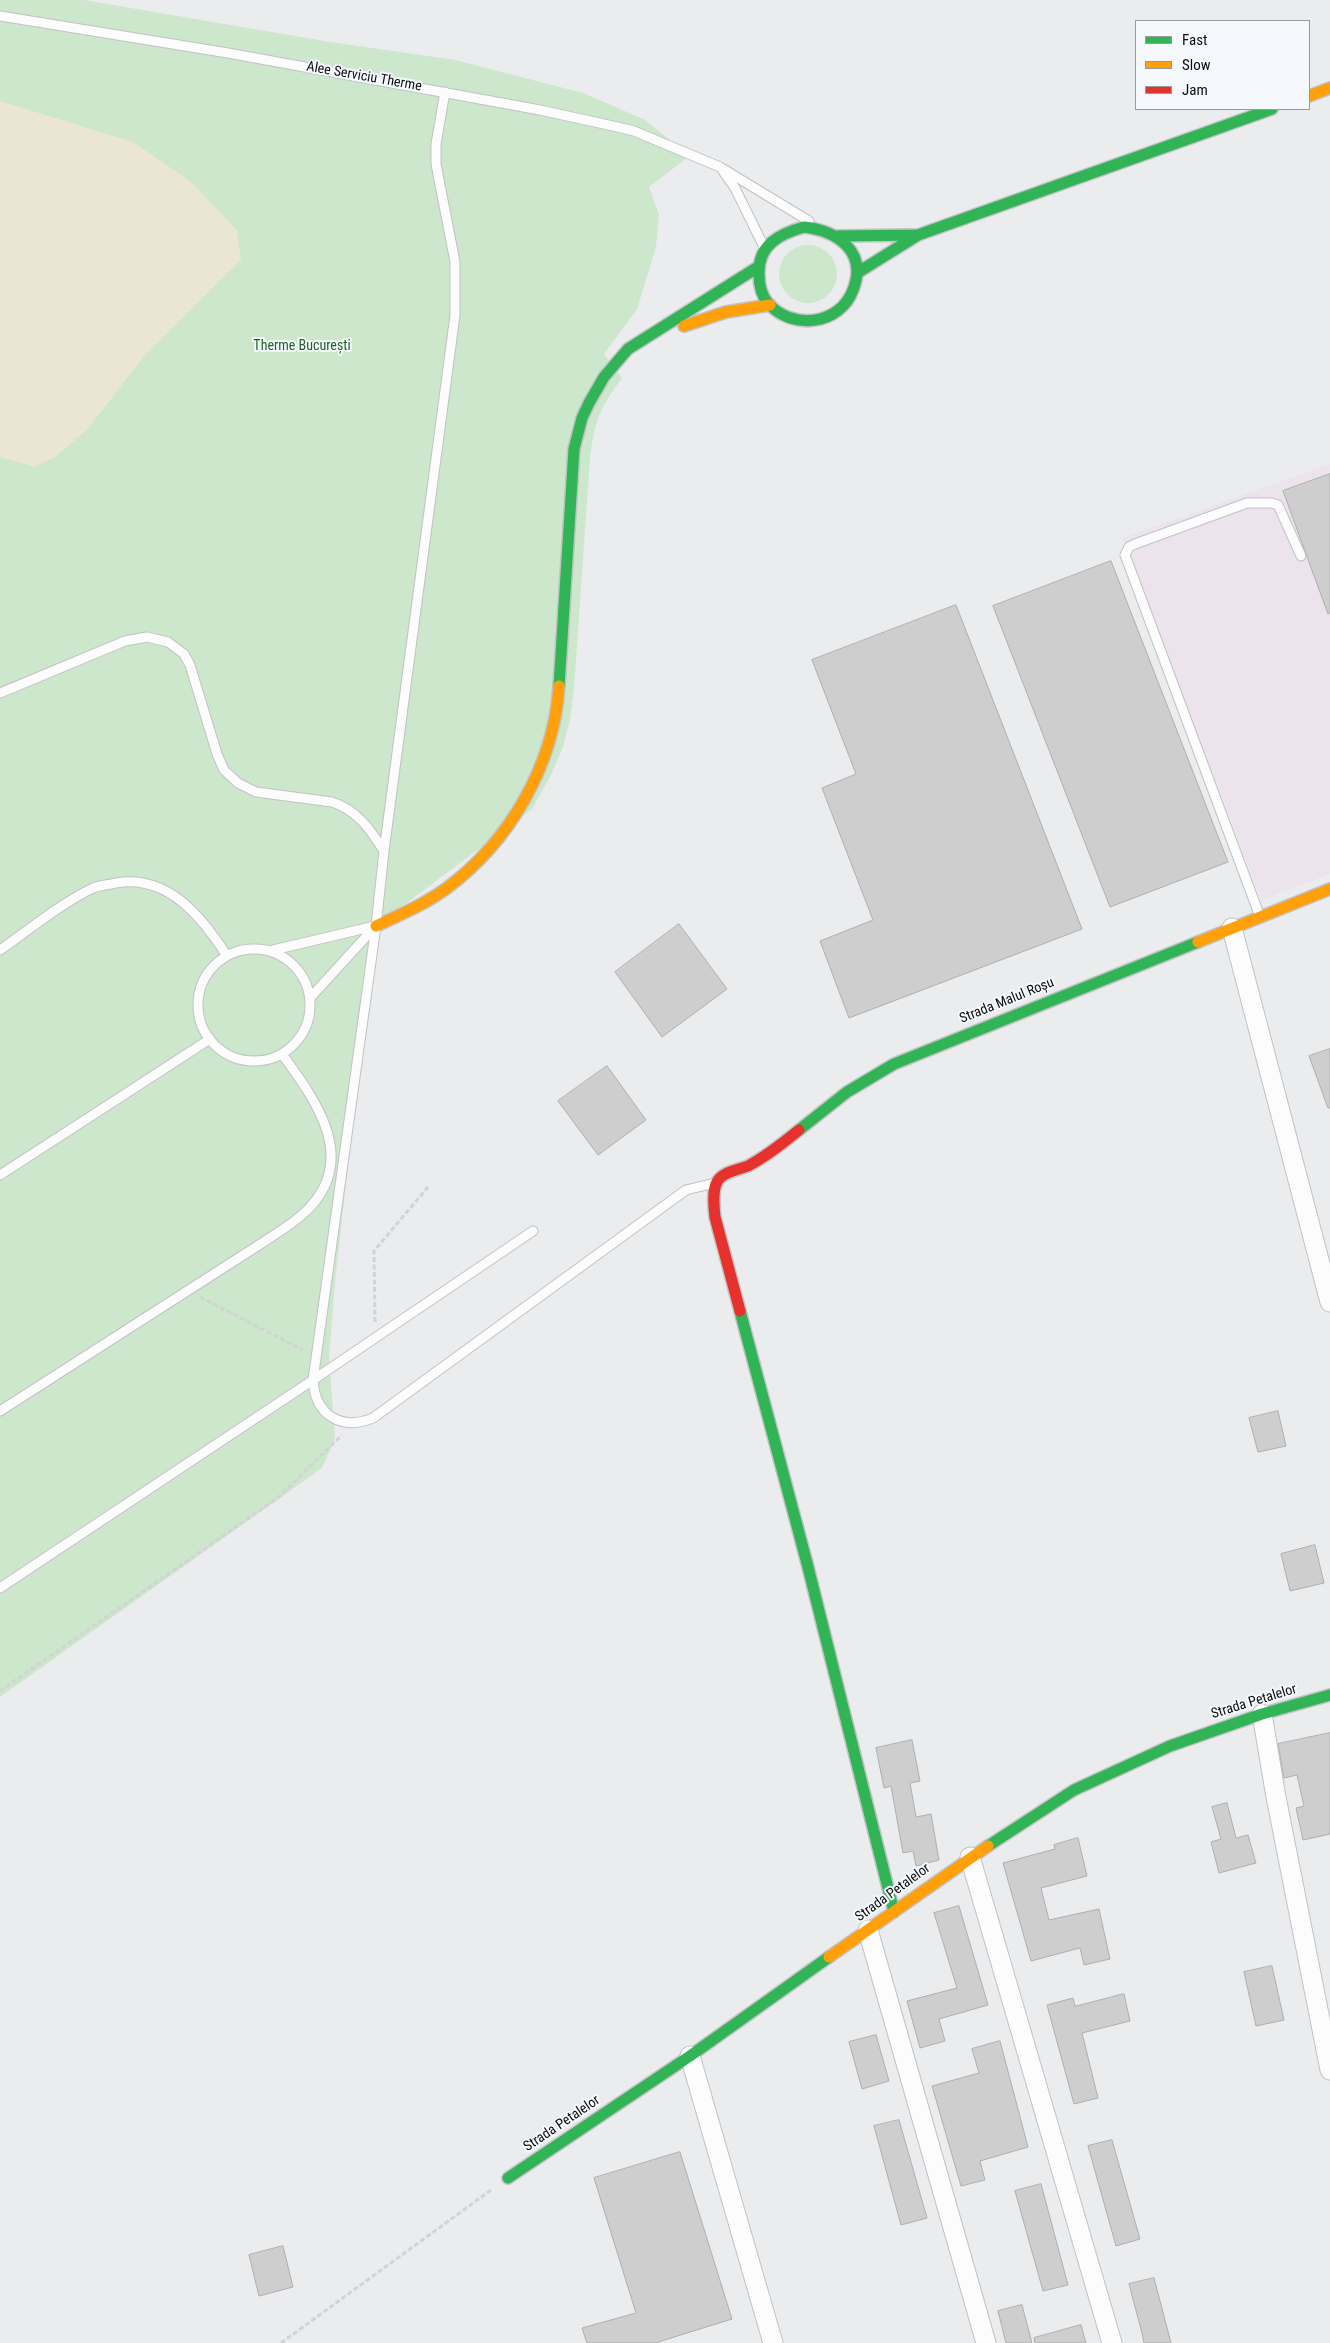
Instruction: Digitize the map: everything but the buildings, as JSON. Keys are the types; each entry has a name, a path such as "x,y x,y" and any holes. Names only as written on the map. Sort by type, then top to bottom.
{"street":[{"path":"1310,96 1330,88"},
{"path":"857,273 918,235 1269,110"},
{"path":"804,227 820,227 838,236 848,246 855,259 857,273 855,289 848,303 836,314 822,320 803,321 788,318 770,305 760,286 758,266 764,247 789,230 804,227"},
{"path":"838,236 918,235"},
{"path":"376,926 422,905 465,874 502,835 533,783 547,749 558,696 573,462 577,434 582,418 595,392 604,377 628,349 758,266"},
{"path":"628,349 702,318 729,310 770,305"},
{"name":"Strada Malul Roșu","path":"717,1182 726,1174 747,1166 773,1151 848,1092 894,1064 1330,889"},
{"path":"1232,928 1330,1302"},
{"path":"717,1182 714,1201 715,1217 808,1567 894,1912"},
{"name":"Strada Petalelor","path":"508,2178 690,2056 970,1857 1074,1790 1170,1746 1262,1714 1330,1695"},
{"path":"1262,1714 1276,1797 1330,2070"},
{"path":"970,1857 1112,2343"},
{"path":"868,1930 986,2343"},
{"path":"690,2056 773,2343"}],"lane":[{"name":"Alee Serviciu Therme","path":"0,16 228,52 445,92 634,131 720,167 820,227"},
{"path":"445,92 436,144 436,164 455,262 455,315 384,851 376,926 313,1380 314,1394 327,1415 339,1422 352,1424 373,1418 686,1190 717,1182"},
{"path":"720,167 735,188 764,247"},
{"path":"1260,917 1125,555 1129,547 1135,544 1247,503 1262,502 1278,505 1301,556"},
{"path":"0,693 125,641 147,636 168,642 184,654 190,665 224,770 238,783 256,792 332,802 344,806 358,816 384,851"},
{"path":"0,950 71,901 95,887 128,881 170,892 191,908 210,930 227,956"},
{"path":"269,951 288,961 296,968 307,987 310,998 309,1014 304,1030 295,1043 282,1054 269,1059 243,1060 230,1055 210,1039 200,1018 200,994 209,972 227,956 248,950 269,951 376,926"},
{"path":"310,998 376,926"},
{"path":"0,1175 210,1039"},
{"path":"0,1411 303,1215 323,1189 330,1162 330,1145 326,1125 313,1100 282,1054"},
{"path":"0,1588 533,1231"}],"path":[{"path":"375,1338 374,1251 428,1187"},
{"path":"187,1291 317,1358"},
{"path":"0,1691 279,1498 352,1424"},
{"path":"281,2343 508,2178"}],"shaded area":[{"path":"1330,464 1330,874 1261,900 1123,538"}],"green space":[{"name":"Therme București","path":"0,0 84,0 330,42 455,60 583,93 645,120 676,145 687,158 649,187 659,215 656,247 637,309 604,354 622,378 599,415 592,445 574,688 570,719 563,747 550,777 532,809 376,926 335,1282 329,1357 335,1438 322,1468 0,1697"},
{"path":"808,245 819,247 829,253 835,263 837,274 835,285 829,295 819,301 808,303 797,301 787,295 781,285 779,274 781,263 787,253 797,247"}],"sand":[{"path":"0,101 133,142 190,181 237,230 241,260 143,357 88,429 55,457 35,467 0,457"}],"traffic: fast":[{"path":"857,273 918,235 1269,110"},
{"path":"804,227 828,233 838,239 853,254 856,265 857,277 847,302 838,311 827,317 815,320 790,318 778,312 766,300 759,282 760,264 766,248 786,233 804,227"},
{"path":"838,236 917,235"},
{"path":"559,686 574,449 582,418 589,403 604,377 628,349 758,267"},
{"path":"799,1130 847,1092 894,1064 1198,942"},
{"path":"740,1311 808,1567 894,1912"},
{"path":"988,1846 1074,1790 1170,1746 1262,1714 1330,1695"},
{"path":"508,2178 690,2056 829,1957"}],"traffic: slow":[{"path":"1310,96 1330,88"},
{"path":"684,326 726,312 770,305"},
{"path":"376,926 421,904 447,888 470,869 509,824 525,799 538,772 548,744 559,686"},
{"path":"1198,942 1330,889"},
{"path":"829,1957 988,1846"}],"traffic: jam":[{"path":"740,1311 715,1217 715,1186 723,1176 755,1162 799,1130"}]}
